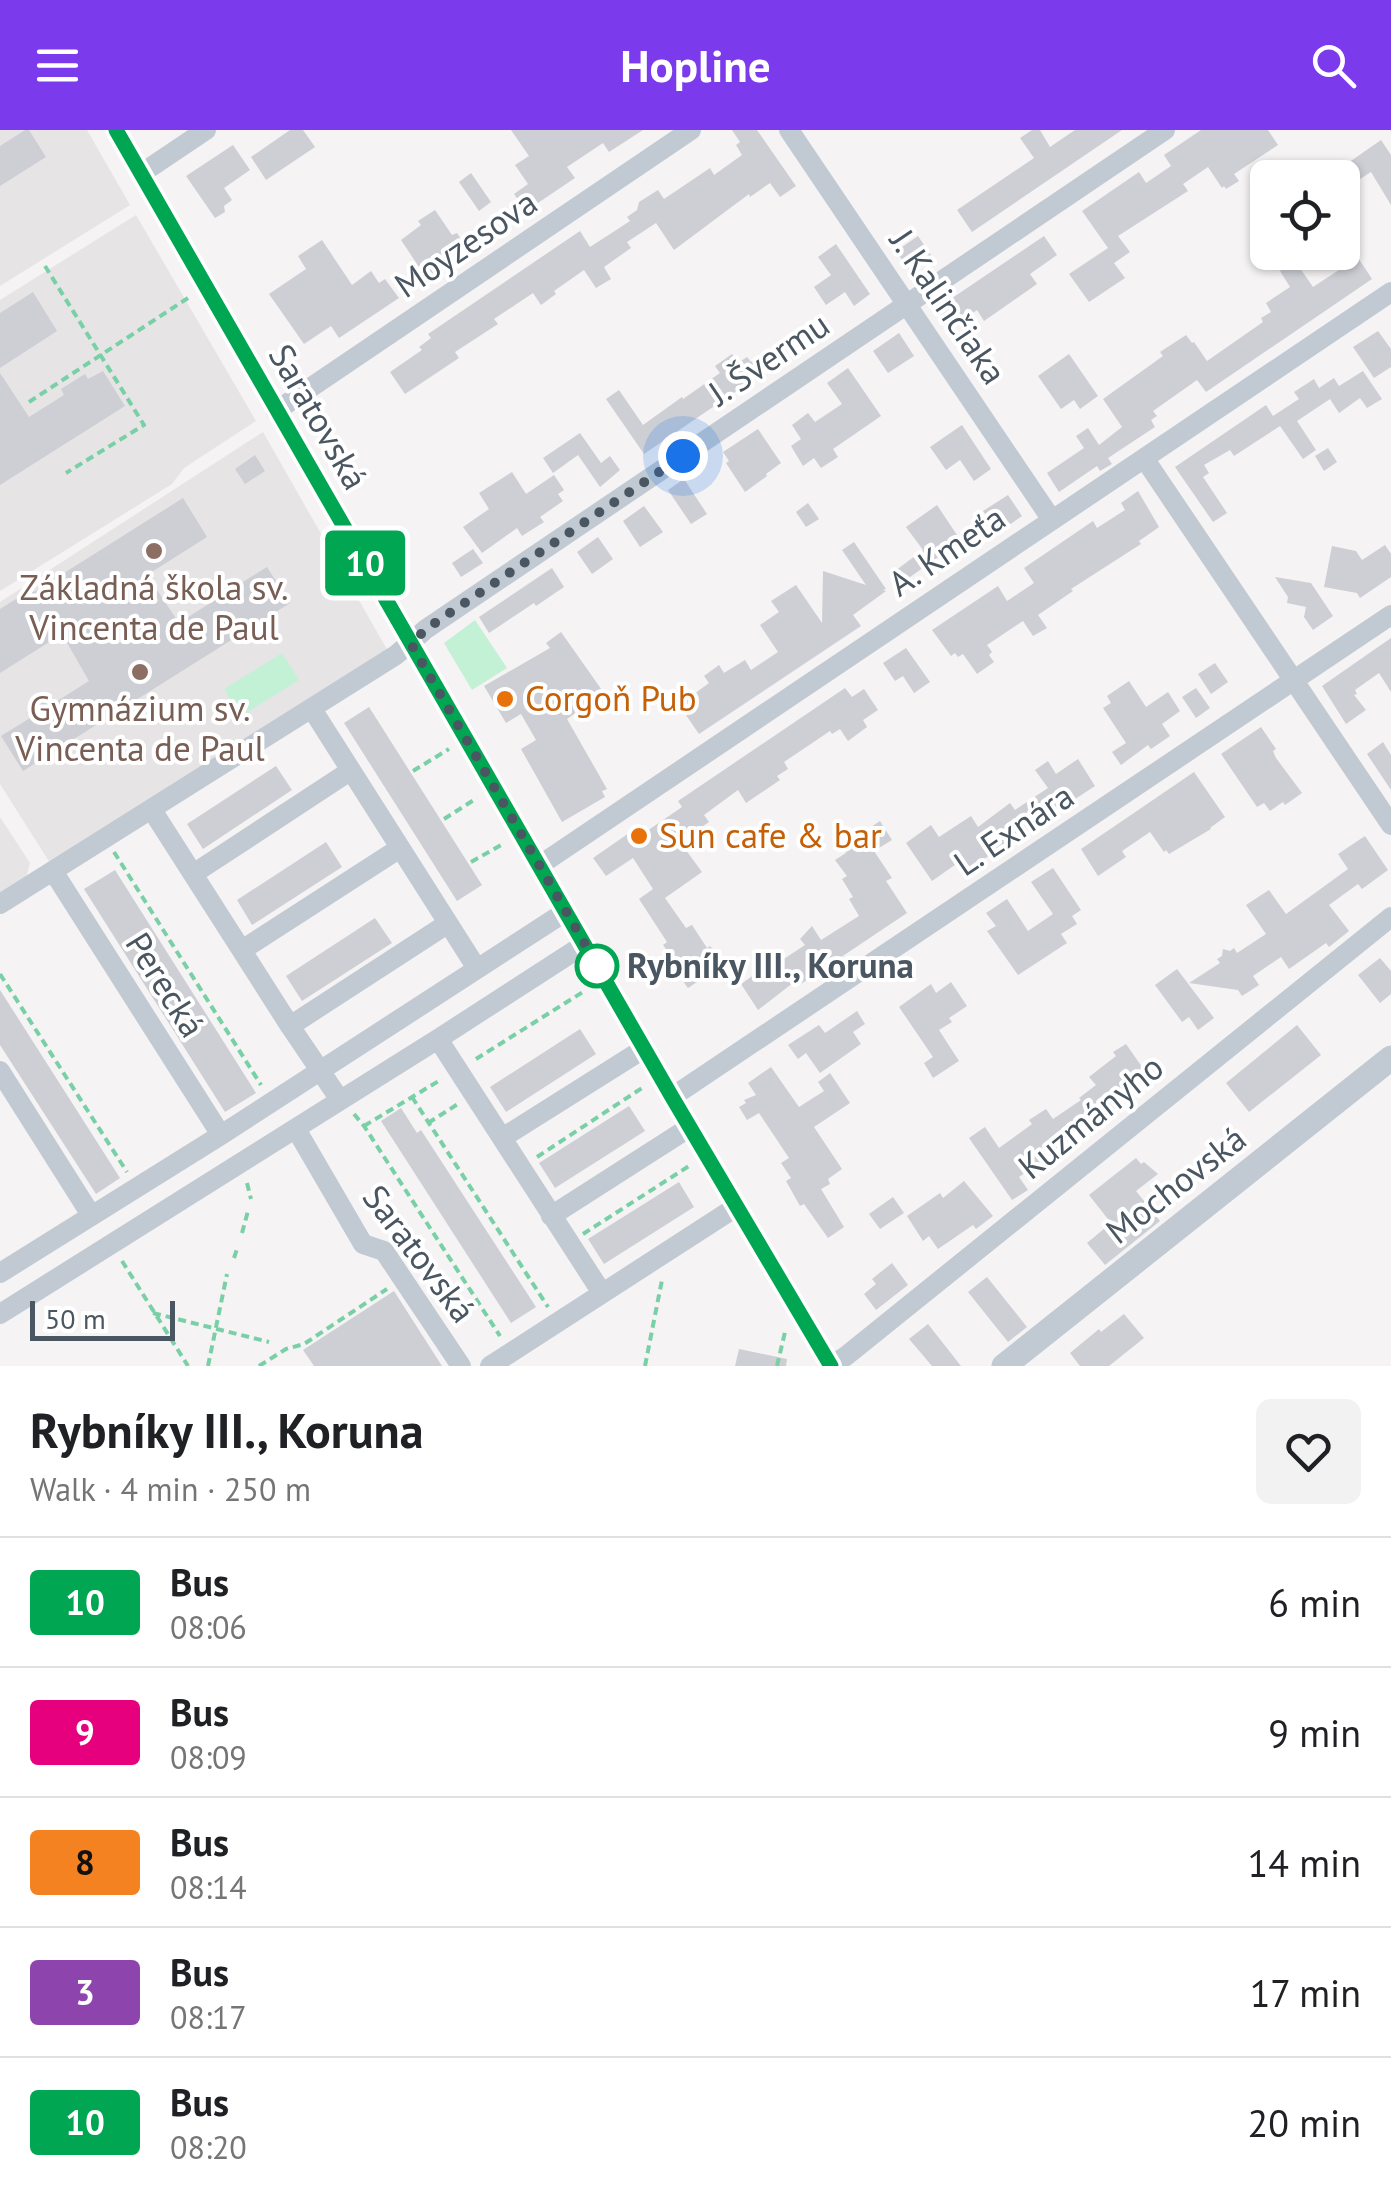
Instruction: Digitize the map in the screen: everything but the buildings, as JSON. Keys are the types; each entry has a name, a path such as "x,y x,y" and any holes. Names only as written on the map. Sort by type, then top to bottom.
{"street":[{"name":"Saratovská","path":"116,130 831,1366"},
{"path":"142,173 206,130"},
{"name":"Moyzesova","path":"276,411 692,130"},
{"name":"J. Kalinčiaka","path":"789,130 1052,520"},
{"name":"J. Švermu","path":"411,644 426,629 1165,130"},
{"name":"A. Kmeťa","path":"540,864 1391,292"},
{"path":"1144,458 1391,825"},
{"name":"L. Exnára","path":"672,1097 1391,615"},
{"path":"0,904 411,644"},
{"path":"312,709 476,968"},
{"path":"193,874 350,771"},
{"path":"152,810 340,1100"},
{"path":"242,950 400,848"},
{"name":"Perecká","path":"53,871 221,1135"},
{"path":"0,1272 221,1135 565,912"},
{"name":"Kuzmányho","path":"831,1366 1391,917"},
{"path":"290,1026 447,924"},
{"path":"0,1314 200,1188 241,1171 296,1129 584,944"},
{"path":"438,1039 602,1293"},
{"path":"502,1138 644,1048"},
{"name":"Mochovská","path":"1004,1366 1391,1058"},
{"path":"0,1070 91,1215"},
{"path":"551,1216 690,1127"},
{"name":"Saratovská","path":"296,1129 363,1244 384,1251 461,1366"},
{"path":"183,1158 200,1188"},
{"name":"Saratovská","path":"490,1366 736,1207"}],"path":[{"path":"45,266 144,425 66,473"},
{"path":"29,402 188,298"},
{"path":"413,771 450,749"},
{"path":"444,818 477,798"},
{"path":"106,838 272,1102"},
{"path":"471,862 503,844"},
{"path":"0,974 137,1187"},
{"path":"520,1168 642,1088"},
{"path":"428,1123 473,1094"},
{"path":"412,1097 557,1322"},
{"path":"340,1100 364,1126 510,1352"},
{"path":"569,1243 689,1166"},
{"path":"241,1171 252,1199"},
{"path":"242,1233 248,1211"},
{"path":"111,1243 188,1366"},
{"path":"234,1258 238,1246"},
{"path":"645,1366 668,1251"},
{"path":"208,1366 227,1274"},
{"path":"259,1366 286,1349 304,1344 394,1286"},
{"path":"154,1313 269,1342"},
{"path":"777,1366 785,1332"}],"shaded area":[{"path":"0,130 87,130 130,205 0,286"},
{"path":"136,215 256,421 184,468 172,484 0,591 0,300"},
{"path":"263,432 389,653 50,863 0,784 0,602"},
{"path":"0,817 30,863 25,882 0,897"}],"green space":[{"path":"475,620 507,668 472,690 444,643"},
{"path":"282,653 299,680 241,716 224,689"}],"bus line":[{"name":"10","path":"116,130 831,1366"}],"place":[{"name":"Základná škola sv. Vincenta de Paul","path":"154,551"},
{"name":"Gymnázium sv. Vincenta de Paul","path":"140,672"},
{"name":"Corgoň Pub","path":"505,699"},
{"name":"Sun cafe & bar","path":"639,836"},
{"name":"Rybníky III., Koruna","path":"597,966"}],"route":[{"path":"597,966 600,970 411,644 426,629 683,456"}]}
